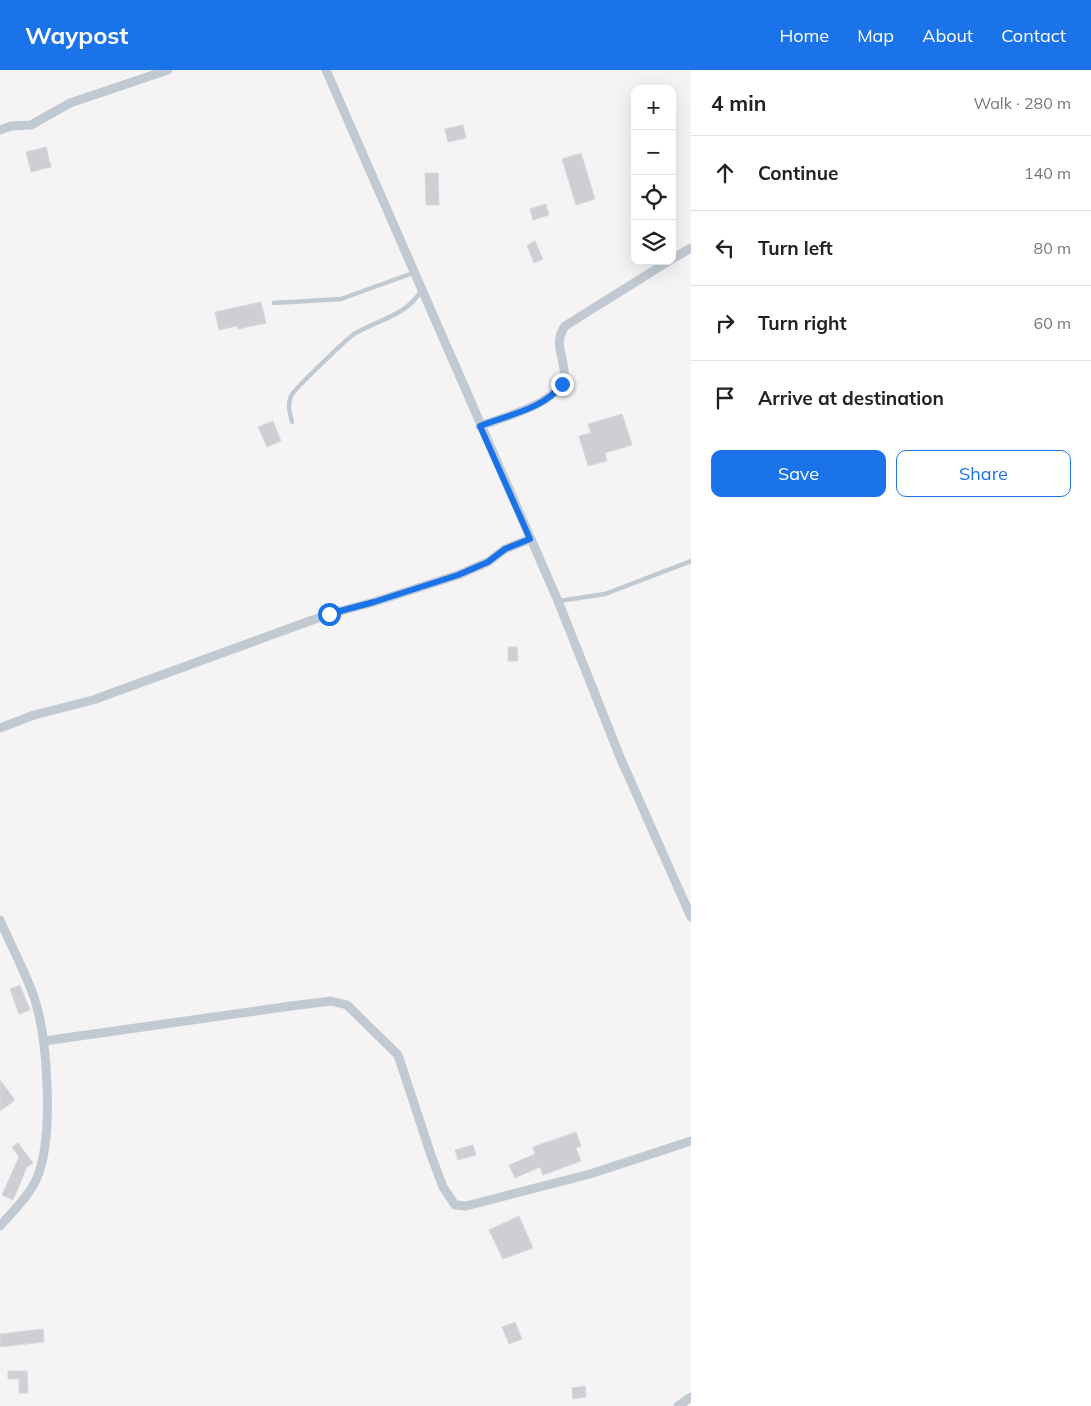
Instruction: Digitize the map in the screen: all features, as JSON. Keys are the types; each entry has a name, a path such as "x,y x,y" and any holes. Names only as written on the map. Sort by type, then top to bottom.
{"street":[{"path":"0,130 11,126 31,125 70,103 168,70"},
{"path":"326,70 413,273 558,601 620,757 691,917"},
{"path":"676,257 691,248"},
{"path":"480,426 538,404 556,392 562,384 565,372 558,339 565,326 662,265"},
{"path":"0,728 34,715 119,691 329,614 374,602 451,577 488,562 505,549 530,539"},
{"path":"0,920 34,997 44,1040 46,1120 42,1161 29,1193 0,1226"},
{"path":"44,1040 323,1002 347,1005 398,1055 443,1187 456,1205 466,1206 590,1174 691,1141"},
{"path":"678,1406 691,1397"}],"lane":[{"path":"274,303 341,299 413,273"},
{"path":"292,422 288,410 289,401 299,385 352,336 408,307 421,291"},
{"path":"558,601 604,594 691,561"}],"building":[{"path":"463,125 466,138 448,142 445,129"},
{"path":"46,147 51,167 31,172 26,152"},
{"path":"581,153 595,199 576,205 562,159"},
{"path":"425,173 438,173 439,205 426,205"},
{"path":"546,204 549,215 533,220 530,209"},
{"path":"535,241 543,259 534,263 527,245"},
{"path":"261,302 266,323 238,329 237,326 219,330 215,312"},
{"path":"622,414 632,445 605,453 607,461 588,466 579,436 591,433 588,424"},
{"path":"273,421 281,441 267,447 258,427"},
{"path":"508,647 517,647 518,661 508,661"},
{"path":"20,985 30,1010 19,1014 10,989"},
{"path":"0,1080 15,1100 0,1111"},
{"path":"576,1132 581,1146 576,1148 581,1161 543,1175 540,1167 515,1178 509,1165 535,1154 533,1147"},
{"path":"18,1143 33,1163 27,1167 13,1200 2,1195 19,1157 12,1147"},
{"path":"473,1145 476,1155 458,1160 455,1150"},
{"path":"519,1216 533,1248 503,1259 489,1230"},
{"path":"515,1322 522,1339 509,1344 502,1327"},
{"path":"43,1329 44,1342 0,1347 0,1334"},
{"path":"8,1371 27,1371 28,1393 19,1393 19,1379 8,1379"},
{"path":"585,1386 586,1397 573,1399 572,1388"}],"route":[{"path":"329,614 374,602 458,575 488,562 505,549 530,539 480,426 538,404 549,398 562,384"}]}
